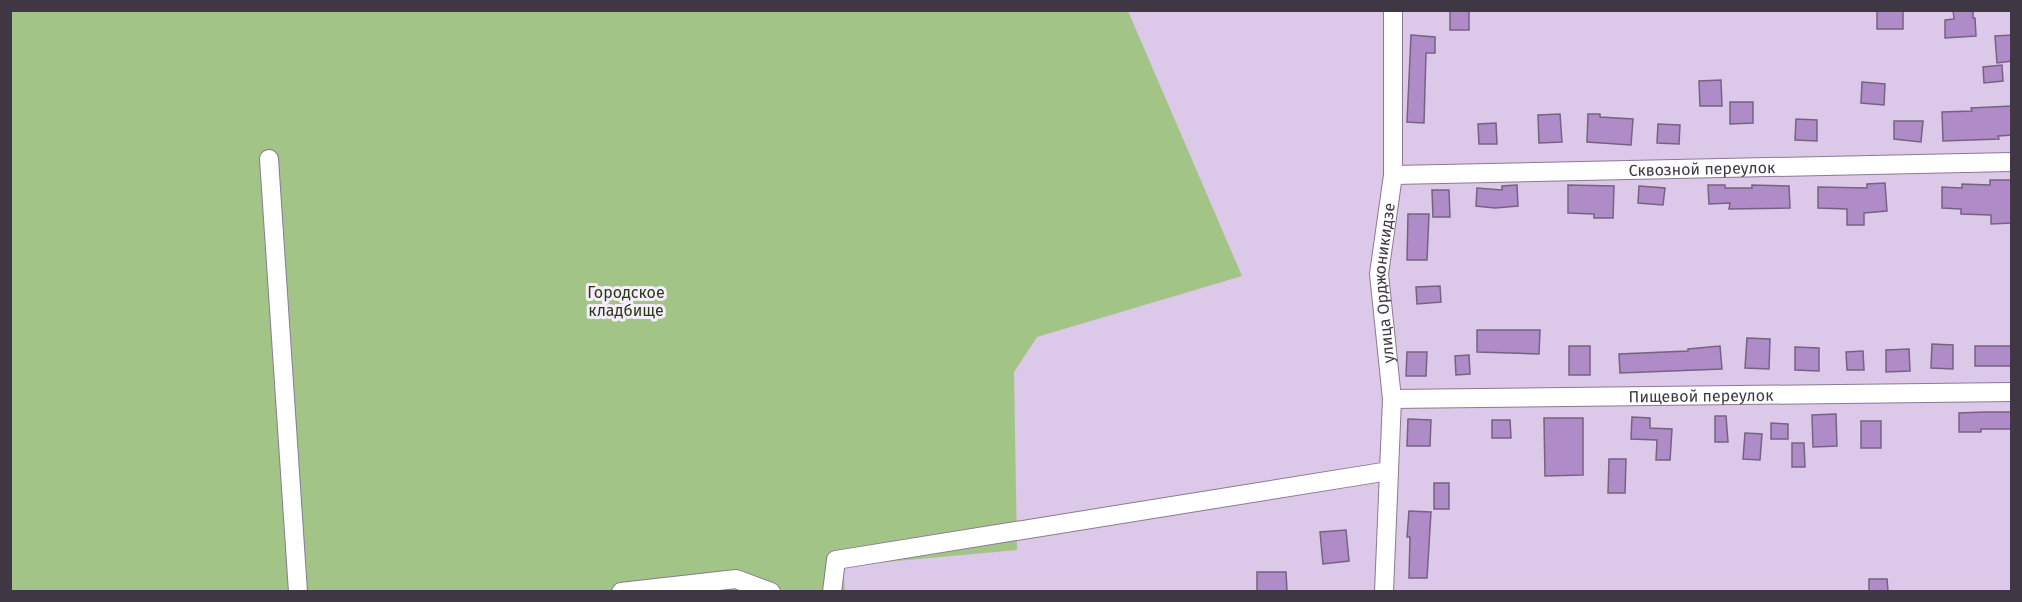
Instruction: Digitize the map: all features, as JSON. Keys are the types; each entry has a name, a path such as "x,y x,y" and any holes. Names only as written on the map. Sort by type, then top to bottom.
{"street":[{"name":"улица Орджоникидзе","path":"1384,591 1392,399 1379,274 1394,175 1392,10"},
{"path":"269,159 298,591"},
{"name":"Сквозной переулок","path":"1394,175 2012,162"},
{"name":"Пищевой переулок","path":"1392,399 2012,392"},
{"path":"832,591 836,560 1389,471"},
{"path":"621,591 736,579 771,591"}],"green space":[{"name":"Городское кладбище","path":"10,11 1128,11 1242,276 1037,337 1014,372 1017,550 843,566 845,592 11,591"}],"building":[{"path":"1450,10 1469,10 1469,30 1450,30"},
{"path":"1877,10 1903,10 1903,29 1877,29"},
{"path":"1953,10 1973,10 1976,36 1945,38 1945,20 1954,19"},
{"path":"1411,35 1435,37 1435,53 1426,53 1424,123 1407,122"},
{"path":"2012,35 2012,61 1997,63 1995,36"},
{"path":"2002,65 2003,81 1984,83 1983,67"},
{"path":"1721,80 1722,106 1700,106 1699,81"},
{"path":"1862,82 1885,84 1884,105 1861,103"},
{"path":"1730,102 1753,102 1753,123 1730,124"},
{"path":"2012,106 2012,135 1998,136 1999,139 1943,141 1942,112"},
{"path":"1560,114 1562,142 1539,143 1538,115"},
{"path":"1588,114 1633,119 1631,145 1587,142"},
{"path":"1796,119 1817,120 1817,141 1795,140"},
{"path":"1894,121 1923,121 1921,142 1894,139"},
{"path":"1496,123 1497,144 1479,144 1478,124"},
{"path":"1658,124 1680,125 1679,144 1657,143"},
{"path":"1990,180 2012,180 2012,223 1991,224 1991,215 1961,214 1961,209 1942,208 1942,187 1962,188 1962,184 1990,185"},
{"path":"1885,183 1887,211 1864,213 1864,225 1847,225 1847,209 1818,208 1818,187 1867,188 1867,184"},
{"path":"1517,185 1518,206 1495,208 1476,206 1477,188 1502,190 1502,186"},
{"path":"1568,185 1614,186 1613,218 1594,218 1594,214 1568,213"},
{"path":"1708,185 1725,185 1725,188 1752,188 1752,185 1789,186 1790,208 1729,209 1730,203 1709,204"},
{"path":"1639,186 1665,188 1663,205 1638,203"},
{"path":"1432,190 1449,190 1450,217 1433,217"},
{"path":"1408,214 1429,214 1427,260 1407,260"},
{"path":"1440,286 1441,302 1417,304 1416,287"},
{"path":"1477,330 1540,330 1539,354 1477,352"},
{"path":"1747,338 1770,339 1769,369 1745,368"},
{"path":"1932,344 1953,345 1953,369 1931,368"},
{"path":"1569,346 1590,346 1590,375 1569,375"},
{"path":"1720,346 1722,369 1620,373 1619,354 1688,351 1688,349"},
{"path":"1975,346 2012,346 2012,366 1975,366"},
{"path":"1795,347 1819,348 1819,371 1795,370"},
{"path":"1909,349 1910,371 1886,372 1886,350"},
{"path":"1863,351 1864,370 1847,370 1846,352"},
{"path":"1407,352 1427,352 1426,376 1406,376"},
{"path":"1469,355 1470,374 1456,375 1455,356"},
{"path":"2012,412 2012,429 1959,432 1959,413"},
{"path":"1836,414 1837,446 1813,447 1812,415"},
{"path":"1715,416 1726,416 1728,442 1715,442"},
{"path":"1632,417 1650,418 1650,428 1672,429 1670,460 1656,460 1657,440 1631,439"},
{"path":"1544,418 1583,418 1583,475 1545,476"},
{"path":"1408,419 1431,420 1430,446 1407,446"},
{"path":"1492,420 1510,420 1511,438 1492,438"},
{"path":"1861,421 1881,421 1881,448 1861,448"},
{"path":"1771,423 1788,424 1788,439 1771,439"},
{"path":"1745,433 1762,434 1760,460 1743,459"},
{"path":"1792,443 1804,443 1805,467 1792,467"},
{"path":"1609,459 1626,459 1625,493 1608,493"},
{"path":"1434,483 1449,483 1449,509 1434,509"},
{"path":"1409,511 1431,512 1427,578 1409,578 1410,537 1407,537"},
{"path":"1346,530 1349,561 1323,564 1320,532"},
{"path":"1257,572 1286,572 1287,591 1257,591"},
{"path":"1869,579 1887,579 1888,591 1869,591"}]}
